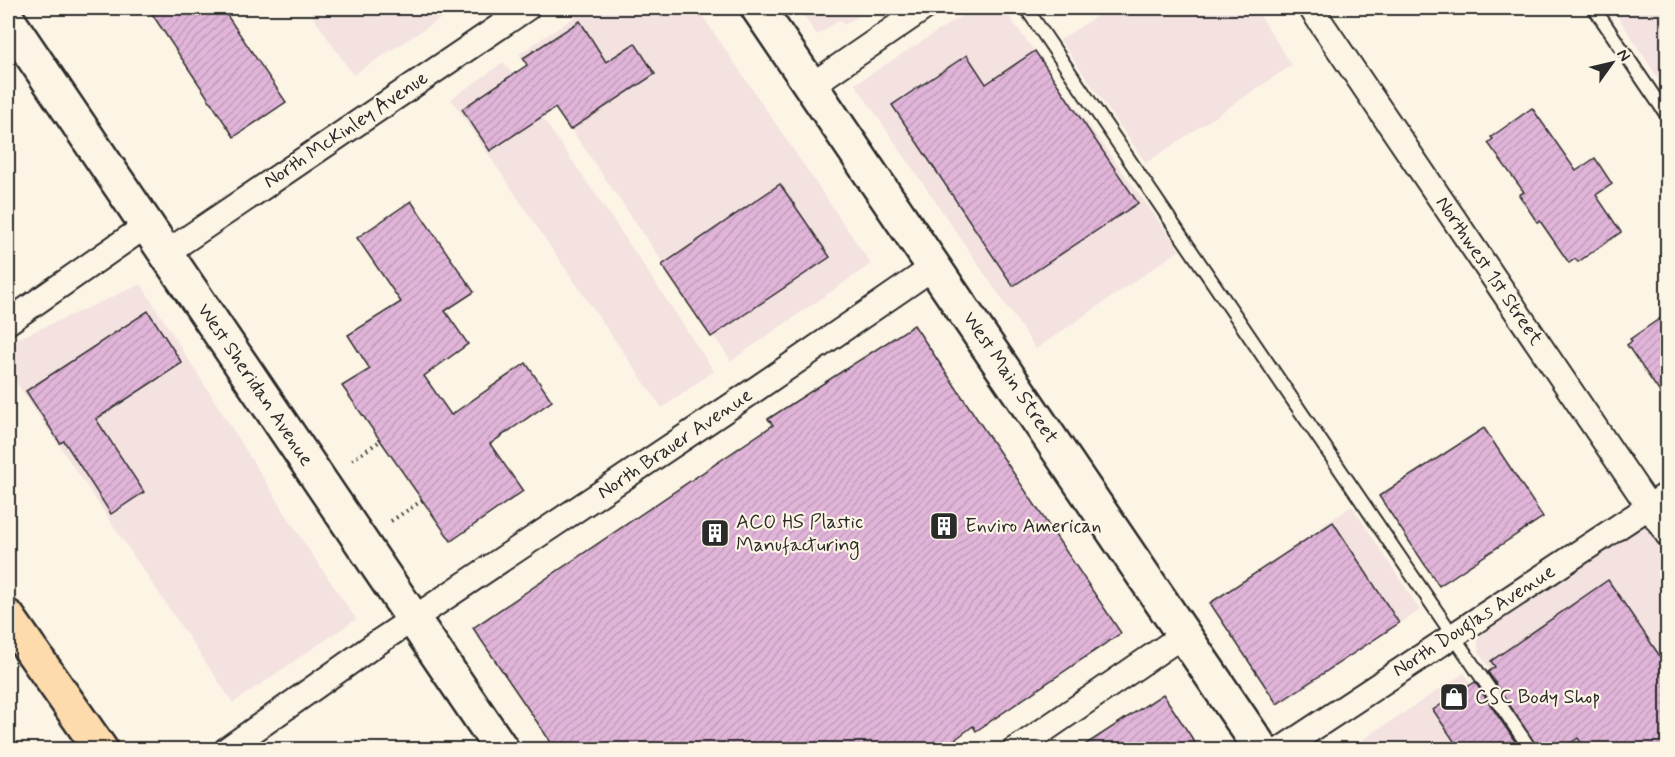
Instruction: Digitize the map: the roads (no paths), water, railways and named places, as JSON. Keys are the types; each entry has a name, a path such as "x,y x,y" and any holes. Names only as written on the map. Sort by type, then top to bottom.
{"main road":[{"name":"West Main Street","path":"758,8 1262,750"},
{"name":"West Sheridan Avenue","path":"8,20 502,750"},
{"path":"8,617 101,750"}],"street":[{"name":"North McKinley Avenue","path":"166,253 527,8"},
{"path":"812,85 924,8"},
{"name":"Northwest 1st Street","path":"1311,8 1658,500 1668,535"},
{"path":"8,322 147,225"},
{"name":"North Brauer Avenue","path":"226,750 413,619 750,394 935,266"},
{"name":"North Douglas Avenue","path":"1280,750 1658,500"},
{"path":"1015,750 1184,635"}],"lane":[{"path":"1026,8 1531,750"},
{"path":"1594,8 1668,117"}],"place":[{"name":"Enviro American","path":"944,526"},
{"name":"ACO HS Plastic Manufacturing","path":"715,533"},
{"name":"CSC Body Shop","path":"1454,697"}]}
